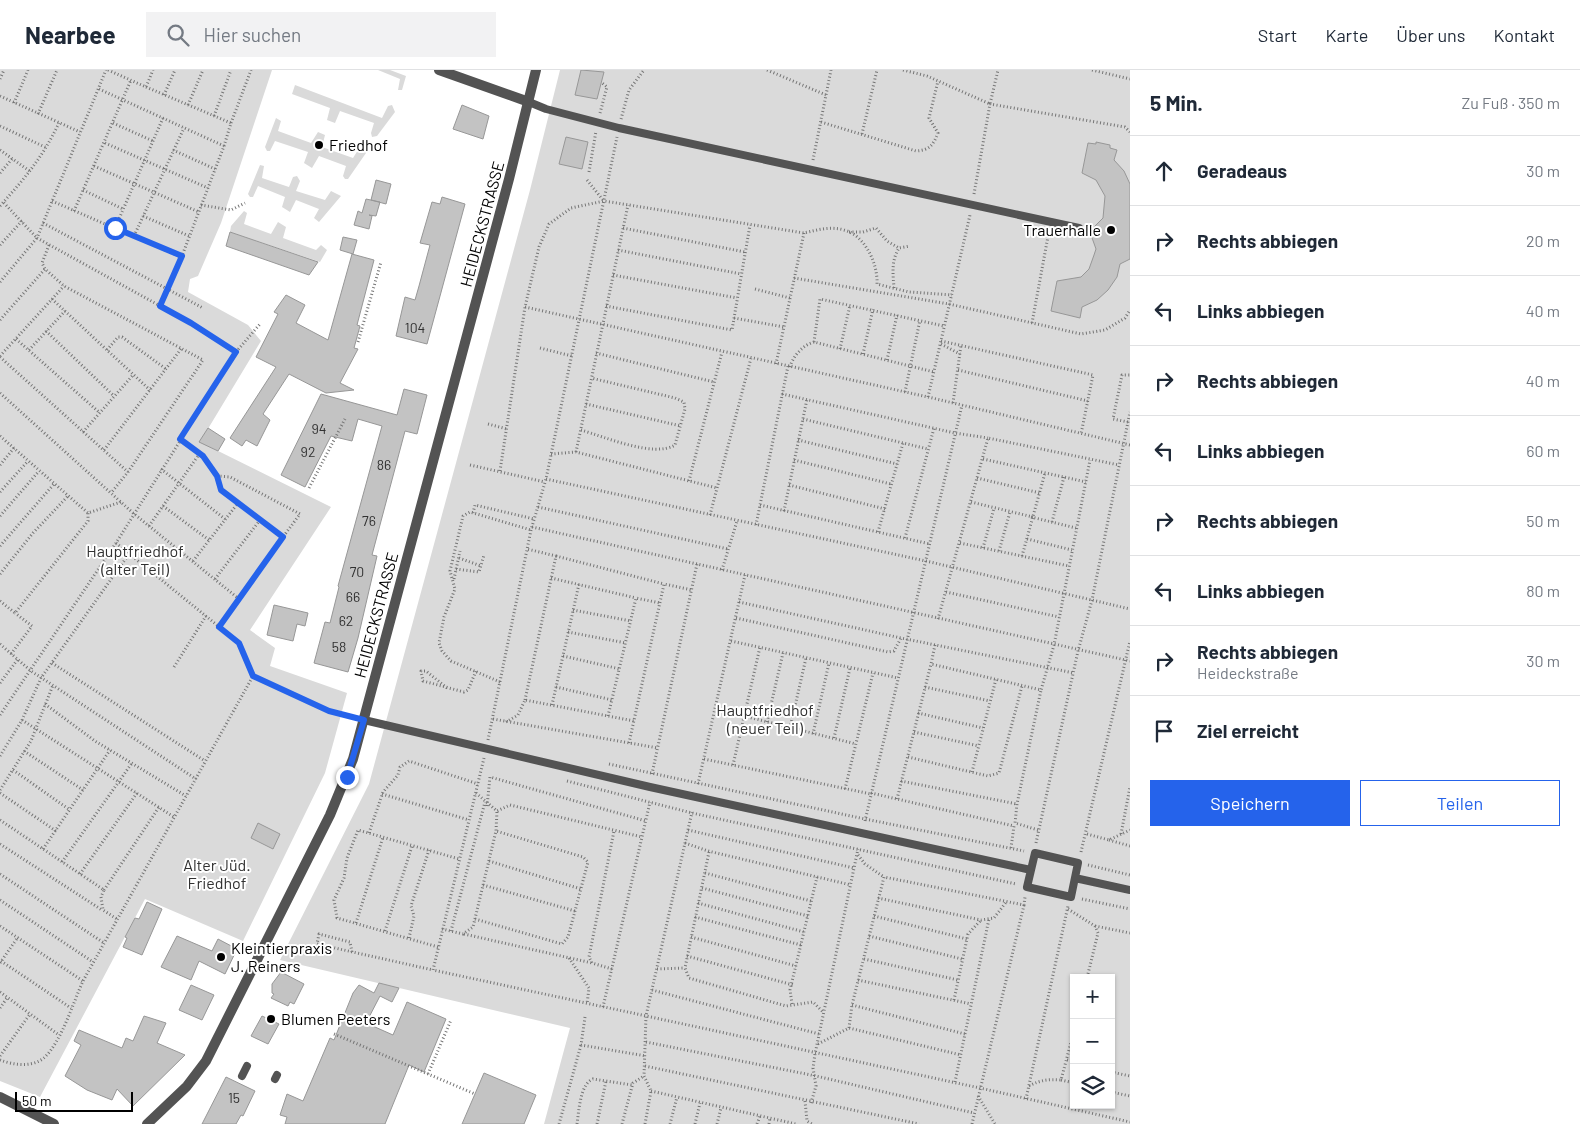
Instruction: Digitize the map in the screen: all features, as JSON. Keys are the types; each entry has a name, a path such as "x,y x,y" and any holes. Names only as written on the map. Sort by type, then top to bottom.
{"street":[{"path":"439,70 529,102"},
{"name":"HEIDECKSTRASSE","path":"147,1124 195,1077 210,1055 341,790 364,720 536,70"},
{"path":"0,1097 54,1124"}],"lane":[{"path":"529,102 546,109 619,128 1079,228"},
{"path":"364,720 650,787 696,795 1031,870"},
{"path":"1035,853 1078,863 1070,897 1027,887 1035,853"},
{"path":"1075,878 1130,890"},
{"path":"242,1076 247,1066"}],"path":[{"path":"0,79 4,70"},
{"path":"14,103 28,70"},
{"path":"38,114 57,70"},
{"path":"0,282 37,238 107,70 231,123"},
{"path":"146,87 153,70"},
{"path":"164,95 175,70"},
{"path":"188,105 203,70"},
{"path":"214,116 231,70"},
{"path":"160,306 182,256 251,70"},
{"path":"619,128 629,90 644,70"},
{"path":"766,70 826,96"},
{"path":"811,170 831,70"},
{"path":"862,134 876,70"},
{"path":"903,70 938,80 990,104 998,70"},
{"path":"1092,70 1130,79"},
{"path":"74,211 124,100 131,80"},
{"path":"821,122 916,151 926,150 933,145 938,133 929,118 938,80"},
{"path":"588,172 607,87 601,82"},
{"path":"99,89 224,146"},
{"path":"0,96 80,132"},
{"path":"115,228 163,118"},
{"path":"0,206 31,172 47,148 59,123"},
{"path":"113,123 153,141"},
{"path":"0,126 47,148"},
{"path":"134,236 184,128"},
{"path":"105,143 208,188"},
{"path":"0,150 31,172"},
{"path":"173,150 215,169"},
{"path":"0,173 12,159"},
{"path":"94,166 198,212"},
{"path":"587,180 604,201"},
{"path":"84,190 123,209"},
{"path":"52,201 182,256"},
{"path":"500,471 525,307 539,247 549,224 571,208 604,201 804,233 833,228 849,232 863,232 876,228 887,241 899,248 910,246"},
{"path":"3,202 37,238 191,323 236,352"},
{"path":"201,205 231,210 245,203"},
{"path":"576,452 628,205"},
{"path":"143,216 189,236"},
{"path":"0,246 22,221"},
{"path":"1032,323 1050,222"},
{"path":"43,223 203,308"},
{"path":"606,306 732,330 750,225"},
{"path":"623,228 745,252"},
{"path":"849,232 858,239 872,256 877,272 877,284 909,292 952,295"},
{"path":"776,364 804,233"},
{"path":"48,245 42,263 45,269 64,286 202,360 128,472 111,493"},
{"path":"894,288 892,270 894,256 899,248"},
{"path":"618,250 741,274"},
{"path":"358,342 381,262"},
{"path":"0,320 45,269"},
{"path":"613,274 737,298"},
{"path":"794,278 949,304 1081,334 1105,330 1125,318 1130,310"},
{"path":"64,286 0,357 128,472"},
{"path":"755,289 790,298"},
{"path":"52,299 150,390"},
{"path":"814,342 820,299 873,309 944,326"},
{"path":"840,348 850,304"},
{"path":"525,307 962,405 1123,445 1130,445"},
{"path":"863,354 873,309"},
{"path":"29,350 65,311"},
{"path":"887,360 897,315"},
{"path":"734,318 784,327"},
{"path":"904,392 920,320"},
{"path":"0,715 116,543 133,513 236,352 260,324"},
{"path":"46,331 114,396"},
{"path":"107,350 118,337 122,337 166,369"},
{"path":"16,339 100,413"},
{"path":"756,525 789,367 794,357 806,345 814,342 934,372"},
{"path":"960,354 941,342 1093,375 1081,434"},
{"path":"953,403 961,345"},
{"path":"540,348 572,356"},
{"path":"104,450 181,349"},
{"path":"689,481 722,352"},
{"path":"596,353 714,382"},
{"path":"710,515 751,358"},
{"path":"958,370 1088,401"},
{"path":"1128,422 1113,418 1122,374 1130,375"},
{"path":"83,432 133,375"},
{"path":"581,430 652,450 667,450 676,445 685,409 684,402 591,378"},
{"path":"0,394 133,513 239,599"},
{"path":"782,394 955,433 1119,465"},
{"path":"784,511 807,399"},
{"path":"586,404 681,426"},
{"path":"811,1103 816,1086 816,1076 813,1068 817,1044 854,868 962,405"},
{"path":"652,773 865,820 1035,853 1038,830 1078,651 1092,600 1130,412"},
{"path":"309,488 345,419"},
{"path":"802,419 928,449"},
{"path":"488,424 507,429"},
{"path":"905,538 934,428"},
{"path":"0,436 88,514 88,521 14,613"},
{"path":"938,619 988,438"},
{"path":"180,439 200,453 217,476 221,490 283,537"},
{"path":"798,440 897,464"},
{"path":"878,532 903,443"},
{"path":"0,465 14,448"},
{"path":"551,454 576,452 717,488"},
{"path":"149,526 200,453"},
{"path":"982,459 1086,482"},
{"path":"794,460 891,484"},
{"path":"1011,848 1017,804 1041,690 1054,645 1090,460"},
{"path":"0,492 28,461"},
{"path":"470,465 926,561 1130,609"},
{"path":"161,470 225,520"},
{"path":"0,516 39,471"},
{"path":"1022,556 1045,473"},
{"path":"217,476 230,477 300,514 219,627"},
{"path":"1052,522 1064,477"},
{"path":"977,478 1040,493"},
{"path":"0,546 54,484"},
{"path":"789,485 885,509"},
{"path":"0,574 33,533 68,496"},
{"path":"88,514 121,502"},
{"path":"193,561 238,502"},
{"path":"971,502 1076,528"},
{"path":"473,513 476,505 534,519"},
{"path":"760,505 930,544"},
{"path":"163,506 209,540"},
{"path":"538,506 728,549"},
{"path":"984,548 994,508"},
{"path":"999,552 1010,512"},
{"path":"454,579 450,571 463,516 473,513 531,529 697,564 1078,651 1128,660"},
{"path":"215,580 260,520"},
{"path":"722,570 737,521"},
{"path":"1027,539 1072,550"},
{"path":"116,543 239,643 253,676 329,711 364,720"},
{"path":"960,543 1069,566"},
{"path":"527,549 692,590"},
{"path":"460,551 454,579 455,589 444,617 439,643 442,651 450,661 500,682"},
{"path":"0,756 22,720 41,678 129,554"},
{"path":"456,569 479,572 484,555"},
{"path":"506,722 518,715 524,700 556,556"},
{"path":"459,558 481,566"},
{"path":"603,1007 650,803 652,773 697,564"},
{"path":"644,1124 651,1091 644,1076 646,1016 745,575"},
{"path":"551,578 660,603"},
{"path":"552,705 578,584"},
{"path":"629,743 664,584"},
{"path":"946,592 1059,617"},
{"path":"608,716 636,598"},
{"path":"0,601 32,626 11,654"},
{"path":"739,602 907,640 1074,673"},
{"path":"573,610 631,621"},
{"path":"174,667 206,616"},
{"path":"736,618 888,652 894,651 901,638"},
{"path":"568,632 626,643"},
{"path":"730,641 898,678"},
{"path":"1130,641 1128,660 1087,834 1078,863 1130,875"},
{"path":"0,644 30,671 196,779"},
{"path":"897,799 935,645"},
{"path":"733,764 760,648"},
{"path":"767,722 783,653"},
{"path":"563,656 620,668"},
{"path":"790,728 806,658"},
{"path":"0,683 18,659"},
{"path":"52,663 205,761"},
{"path":"813,734 829,663"},
{"path":"930,664 1041,690"},
{"path":"834,738 850,668"},
{"path":"447,688 426,671 421,671 423,681 447,688 464,692 468,690 476,671"},
{"path":"845,789 873,673"},
{"path":"0,1060 22,1065 37,1062 44,1057 59,1035 93,962 253,676"},
{"path":"972,772 996,679"},
{"path":"53,685 36,728 0,791 56,830"},
{"path":"908,757 988,776 999,773 1022,686"},
{"path":"556,687 612,700"},
{"path":"925,687 990,701"},
{"path":"524,700 634,721"},
{"path":"45,704 110,750 186,796"},
{"path":"918,713 984,728"},
{"path":"744,716 856,744"},
{"path":"493,719 658,748"},
{"path":"22,720 174,817"},
{"path":"914,732 979,746"},
{"path":"43,849 110,750"},
{"path":"24,752 83,790"},
{"path":"704,758 1038,830"},
{"path":"369,833 382,794 398,775 400,767 409,761 478,784"},
{"path":"62,862 132,763"},
{"path":"13,770 70,810"},
{"path":"451,932 487,803 490,777 646,821"},
{"path":"902,781 1017,804"},
{"path":"1121,834 1130,787"},
{"path":"80,874 136,793"},
{"path":"476,793 497,812"},
{"path":"382,794 469,820"},
{"path":"650,803 858,852 1027,887 972,1124"},
{"path":"497,812 510,805 642,837"},
{"path":"103,910 101,897 104,890 159,807"},
{"path":"463,934 473,927 496,832 497,812"},
{"path":"0,820 104,890"},
{"path":"438,947 337,918 334,900 344,878 348,858 358,830 460,859"},
{"path":"595,964 592,963 589,956 614,830"},
{"path":"688,830 854,868"},
{"path":"1109,840 1130,830"},
{"path":"475,919 562,944 568,937 588,862 583,857 496,832"},
{"path":"1087,834 1130,846"},
{"path":"356,923 383,837"},
{"path":"685,843 709,852 851,885"},
{"path":"0,844 117,919"},
{"path":"386,932 412,846"},
{"path":"408,938 414,916 411,906 429,850"},
{"path":"709,852 685,968 689,978 786,1006 813,1002 824,1013"},
{"path":"858,852 865,864 884,877 1024,905"},
{"path":"489,861 580,889"},
{"path":"705,873 811,901"},
{"path":"0,874 104,943"},
{"path":"792,1004 792,985 817,877"},
{"path":"849,1028 852,1005 884,877"},
{"path":"483,885 575,911"},
{"path":"702,888 808,916"},
{"path":"1026,1099 1070,897 1130,909"},
{"path":"878,898 981,920"},
{"path":"0,900 93,962"},
{"path":"954,1000 967,939 972,927 981,920 994,918 1007,901"},
{"path":"698,903 804,932"},
{"path":"1068,909 1095,926 1130,933"},
{"path":"874,916 967,939"},
{"path":"695,917 801,945"},
{"path":"955,1082 989,918"},
{"path":"0,926 83,981"},
{"path":"1088,974 1098,933 1095,926"},
{"path":"442,930 612,969"},
{"path":"352,952 350,942 320,934 317,944 352,952 433,970"},
{"path":"869,936 962,960"},
{"path":"18,937 1,962 72,1008"},
{"path":"691,937 796,966"},
{"path":"687,956 792,985"},
{"path":"569,958 589,988 587,1004"},
{"path":"863,960 958,980"},
{"path":"657,969 685,968"},
{"path":"858,980 971,1004"},
{"path":"652,990 820,1034"},
{"path":"0,992 59,1035"},
{"path":"0,1008 7,998"},
{"path":"852,1005 965,1034"},
{"path":"0,1056 30,1014"},
{"path":"559,1124 581,1045 585,1017"},
{"path":"428,1074 451,1020"},
{"path":"817,1044 849,1028 960,1055"},
{"path":"334,1034 476,1094"},
{"path":"646,1042 816,1076 974,1113"},
{"path":"581,1045 646,1056"},
{"path":"1061,1080 1070,1048"},
{"path":"645,1066 811,1103 919,1124"},
{"path":"1115,1073 1130,1076"},
{"path":"622,1124 632,1085 644,1076"},
{"path":"576,1124 586,1084 593,1079 632,1085"},
{"path":"1028,1086 1044,1080 1070,1082"},
{"path":"597,1124 606,1081"},
{"path":"651,1091 796,1124"},
{"path":"1115,1093 1130,1096"},
{"path":"978,1096 995,1124"},
{"path":"670,1124 677,1097"},
{"path":"805,1101 806,1123 812,1124"},
{"path":"695,1124 700,1102"},
{"path":"717,1124 721,1107"},
{"path":"758,1124 760,1116"},
{"path":"769,1124 770,1118"}],"green space":[{"name":"Hauptfriedhof (alter Teil)","path":"0,70 272,70 221,223 198,276 190,279 188,292 248,325 261,341 200,442 331,507 250,630 275,648 270,666 347,693 325,773 243,941 145,899 40,1097 0,1081"},
{"path":"378,70 390,70 406,76 402,90 398,90 400,79"},
{"name":"Hauptfriedhof (neuer Teil)","path":"560,70 1130,70 1130,1124 544,1124 570,1028 280,960 369,784 530,190"},
{"path":"295,85 382,118 388,106 392,105 395,112 377,136 372,137 371,133 374,123 340,111 335,123 327,120 330,108 292,94"},
{"path":"276,118 281,121 278,131 311,143 318,132 325,135 322,147 353,158 360,147 365,149 366,153 348,179 345,179 343,176 346,166 319,156 312,168 304,163 308,152 275,141 270,151 267,151 265,147"},
{"path":"260,165 264,166 262,178 289,187 293,177 297,176 300,181 296,191 325,200 331,191 341,196 319,222 314,218 319,209 296,200 290,212 282,207 285,197 258,186 253,197 250,197 248,194"},
{"path":"244,211 247,213 244,224 271,234 278,222 286,227 283,238 316,250 321,245 327,250 320,262 230,232 231,226"}],"building":[{"path":"581,70 604,72 597,99 575,95"},
{"path":"462,105 489,116 483,139 453,129"},
{"path":"566,137 588,142 582,169 559,164"},
{"name":"Trauerhalle","path":"1096,142 1110,145 1110,148 1117,150 1114,160 1124,171 1130,184 1130,259 1120,264 1117,277 1108,290 1097,300 1082,307 1080,318 1051,311 1057,281 1081,277 1089,269 1096,249 1091,235 1093,228 1103,218 1105,196 1096,180 1082,173 1088,143 1096,144"},
{"path":"376,180 391,184 386,204 371,200"},
{"path":"442,197 465,204 427,344 396,336 405,297 415,300 419,286 430,245 420,243 432,202 440,204"},
{"path":"366,199 380,202 376,216 369,215 372,216 369,229 354,225 358,211 362,213"},
{"path":"230,232 318,262 309,275 226,246"},
{"path":"343,237 357,240 353,254 340,250"},
{"path":"352,254 374,260 357,325 360,326 354,348 358,349 340,383 354,390 326,393 289,374 263,414 270,420 257,446 246,440 242,446 230,438 276,367 256,357 278,314 274,312 286,295 305,305 296,323 328,340"},
{"path":"404,389 427,395 417,434 405,431 372,555 377,556 348,672 314,663 325,622 330,623 338,586 382,426 358,419 352,441 331,436 305,487 281,475 321,394 397,415"},
{"path":"208,428 225,439 218,451 199,442"},
{"path":"274,605 308,613 305,626 297,624 293,641 267,635"},
{"path":"258,823 280,834 273,849 251,838"},
{"path":"147,902 162,909 142,955 123,947 127,938 125,937 135,918 139,919"},
{"path":"177,936 212,951 218,939 237,949 225,974 199,961 191,980 161,967"},
{"path":"281,972 304,984 294,1004 290,1002 288,1006 271,998 274,994 272,993 272,984"},
{"path":"379,983 399,988 392,1002 380,996 366,1023 393,1035 407,1002 446,1019 424,1072 409,1065 385,1124 285,1124 287,1117 280,1115 287,1094 303,1101 330,1038 334,1040 353,993 359,985 374,993"},
{"path":"191,985 214,995 202,1020 179,1010"},
{"path":"144,1016 166,1023 157,1043 185,1055 133,1106 117,1089 112,1100 87,1090 65,1076 81,1045 74,1041 79,1030 122,1048 126,1038 133,1041"},
{"path":"262,1016 279,1024 268,1044 251,1036"},
{"path":"484,1073 536,1095 524,1124 462,1124"},
{"path":"226,1077 255,1091 243,1116 241,1115 236,1124 202,1124"}],"place":[{"name":"Friedhof","path":"319,145"},
{"name":"Trauerhalle","path":"1111,230"},
{"name":"Kleintierpraxis J. Reiners","path":"221,957"},
{"name":"Blumen Peeters","path":"271,1019"}],"route":[{"path":"115,228 182,256 160,306 191,323 236,352 180,439 203,456 217,476 221,490 283,537 219,627 239,643 253,676 329,711 364,720 347,777"}],"park label":[{"name":"Alter Jüd. Friedhof","path":"217,874"}]}
